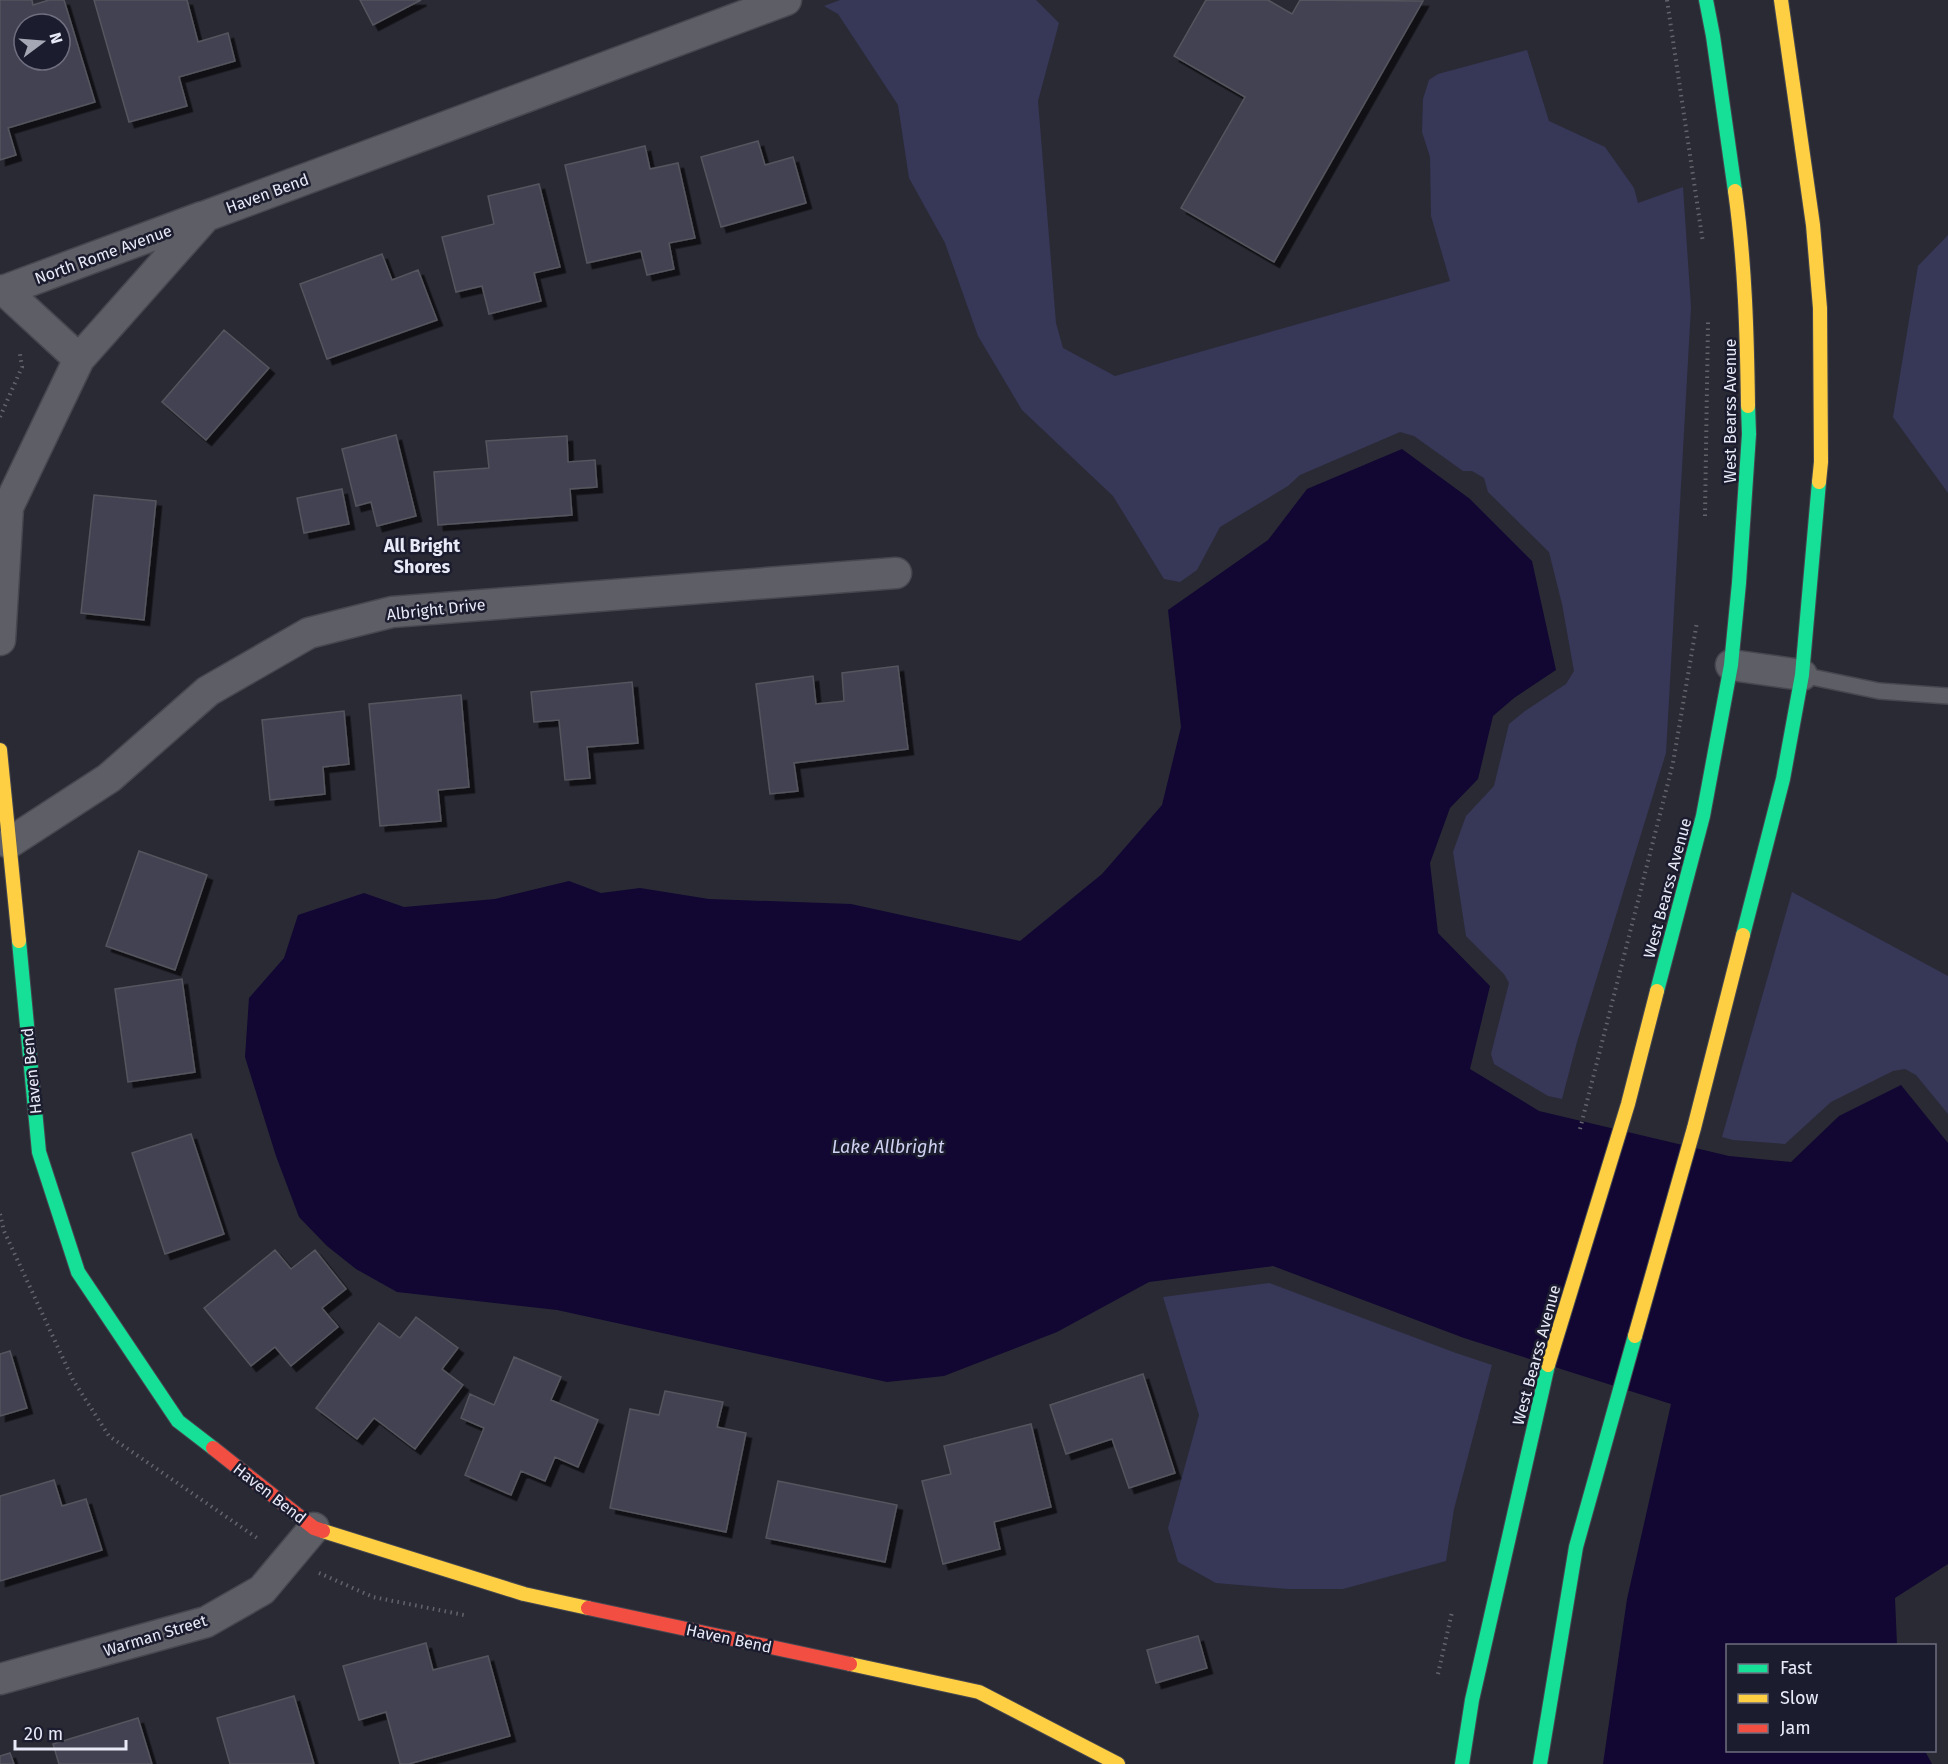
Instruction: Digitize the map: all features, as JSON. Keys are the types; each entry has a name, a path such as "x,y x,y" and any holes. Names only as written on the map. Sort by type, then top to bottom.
{"main road":[{"name":"West Bearss Avenue","path":"1462,1764 1472,1700 1546,1370 1628,1104 1703,816 1731,664 1749,434 1746,297 1741,232 1730,146 1706,0"},
{"path":"1540,1764 1576,1547 1694,1128 1783,779 1802,675 1821,462 1820,308 1813,225 1781,0"},
{"name":"Haven Bend","path":"0,750 39,1152 78,1272 178,1421 314,1528 524,1594 979,1692 1118,1764"}],"street":[{"name":"Haven Bend","path":"0,640 9,507 79,359 206,216 786,0"},
{"name":"North Rome Avenue","path":"2,291 206,216"},
{"path":"2,291 79,359"},
{"name":"Albright Drive","path":"9,843 109,778 208,691 309,633 392,612 897,573"},
{"path":"1731,664 1802,675"},
{"name":"Warman Street","path":"0,1679 206,1622 262,1590 314,1528"}],"lane":[{"path":"1802,675 1880,691 1948,696"}],"path":[{"path":"1667,0 1704,245"},
{"path":"1705,522 1708,314"},
{"path":"0,417 22,367 21,355 16,348"},
{"path":"1588,1099 1673,763 1698,614"},
{"path":"0,1214 4,1232 73,1380 109,1436 288,1559"}],"shaded area":[{"path":"840,0 1036,0 1059,23 1038,101 1056,323 1063,348 1115,376 1450,281 1431,216 1430,157 1422,132 1423,99 1429,80 1438,74 1527,50 1549,121 1605,147 1634,188 1638,203 1683,187 1691,307 1666,753 1577,1042 1562,1099 1548,1096 1494,1064 1491,1054 1509,983 1504,974 1466,936 1453,852 1466,816 1494,786 1509,724 1566,684 1574,671 1562,604 1549,552 1488,492 1484,478 1472,471 1463,471 1414,436 1400,432 1300,475 1288,486 1220,527 1197,570 1180,582 1164,579 1113,496 1022,410 978,336 945,243 909,178 898,105 838,14 824,6"},
{"path":"1948,235 1948,493 1893,417 1918,266"},
{"path":"1792,892 1948,976 1948,1114 1916,1075 1905,1069 1893,1071 1831,1102 1785,1144 1722,1137"},
{"path":"1269,1283 1492,1365 1454,1509 1446,1561 1343,1589 1288,1589 1216,1583 1178,1562 1168,1528 1199,1415 1163,1297"}],"water":[{"name":"Lake Allbright","path":"1402,449 1470,499 1532,561 1556,670 1514,698 1493,716 1478,779 1450,808 1430,863 1438,933 1490,986 1470,1069 1539,1111 1729,1156 1791,1162 1839,1116 1901,1085 1948,1143 1948,1564 1895,1598 1897,1644 1726,1644 1726,1752 1926,1752 1932,1764 1603,1764 1627,1599 1671,1404 1464,1338 1273,1266 1149,1282 1057,1332 944,1376 887,1382 557,1310 397,1292 356,1269 327,1246 299,1217 276,1156 245,1057 249,998 284,958 298,915 364,893 404,907 495,899 569,881 601,893 640,888 709,899 851,904 1020,941 1102,874 1162,805 1181,727 1168,610 1268,540 1307,489"}],"building":[{"path":"0,0 32,0 33,5 49,0 64,0 68,12 12,12 12,72 72,72 72,26 95,102 8,128 16,155 0,160"},
{"path":"94,0 187,0 198,42 228,33 235,61 179,77 187,106 129,122"},
{"path":"360,0 421,0 373,25"},
{"path":"1206,0 1268,0 1292,14 1300,0 1423,1 1274,262 1181,208 1245,97 1174,56"},
{"path":"758,141 765,165 793,157 806,203 721,227 701,157"},
{"path":"645,146 650,169 678,163 695,238 669,243 674,269 647,275 641,251 587,263 565,165"},
{"path":"539,184 560,267 534,273 541,301 489,314 482,286 456,292 442,237 494,224 488,196"},
{"path":"382,254 392,280 418,270 437,320 327,359 300,284"},
{"path":"224,330 269,368 206,440 162,402"},
{"path":"396,435 416,516 377,526 371,502 356,506 342,449"},
{"path":"567,436 568,462 595,460 597,487 570,489 572,515 438,525 434,472 489,468 486,441"},
{"path":"342,489 349,524 304,533 297,498"},
{"path":"94,495 156,501 144,620 81,613"},
{"path":"898,666 908,749 794,763 798,791 770,794 756,684 813,676 816,704 844,701 842,673"},
{"path":"632,682 638,743 587,747 590,778 565,780 559,720 534,722 531,692"},
{"path":"461,695 469,787 438,790 441,821 380,826 369,704"},
{"path":"344,711 349,764 323,767 325,794 270,800 262,720"},
{"path":"139,851 207,875 175,970 106,946"},
{"path":"182,979 195,1072 128,1082 115,989"},
{"path":"191,1134 224,1234 165,1254 132,1153"},
{"path":"275,1250 291,1269 315,1250 346,1289 322,1308 338,1327 291,1366 275,1347 251,1366 204,1308"},
{"path":"416,1317 458,1348 442,1369 463,1385 415,1449 374,1418 357,1439 316,1408 379,1323 400,1338"},
{"path":"10,1351 27,1408 0,1416 0,1354"},
{"path":"514,1357 561,1377 551,1400 598,1420 578,1467 555,1457 545,1481 521,1471 511,1495 465,1475 484,1428 461,1418 470,1394 494,1405"},
{"path":"1143,1374 1175,1473 1129,1488 1112,1439 1066,1454 1050,1405"},
{"path":"665,1391 723,1402 717,1427 746,1433 726,1532 610,1508 630,1409 659,1415"},
{"path":"1031,1424 1051,1507 994,1522 1000,1549 943,1564 922,1481 951,1474 944,1446"},
{"path":"54,1480 62,1506 86,1499 102,1550 0,1581 0,1496"},
{"path":"778,1481 897,1505 885,1562 766,1538"},
{"path":"1198,1636 1207,1668 1156,1683 1147,1650"},
{"path":"426,1643 433,1670 488,1656 510,1736 409,1764 400,1764 386,1712 359,1720 343,1666"},
{"path":"294,1696 314,1764 230,1764 217,1718"},
{"path":"138,1718 152,1764 59,1764 53,1744"},
{"path":"10,1753 14,1764 0,1764 0,1756"}],"traffic: fast":[{"path":"1706,0 1735,191"},
{"path":"1657,991 1703,816 1731,665 1749,434 1748,406"},
{"path":"1743,935 1783,779 1802,675 1819,482"},
{"path":"19,941 39,1152 78,1272 178,1421 213,1448"},
{"path":"1540,1764 1576,1547 1635,1336"},
{"path":"1462,1764 1472,1700 1548,1365"}],"traffic: slow":[{"path":"1781,0 1813,225 1820,308 1821,462 1819,482"},
{"path":"1735,191 1745,298 1748,406"},
{"path":"0,750 19,941"},
{"path":"1635,1336 1694,1128 1743,935"},
{"path":"1548,1365 1628,1104 1657,991"},
{"path":"323,1531 524,1594 588,1608"},
{"path":"850,1664 979,1692 1118,1764"}],"traffic: jam":[{"path":"213,1448 314,1528 323,1531"},
{"path":"588,1608 850,1664"}],"district":[{"name":"All Bright Shores","path":"422,556"}]}
